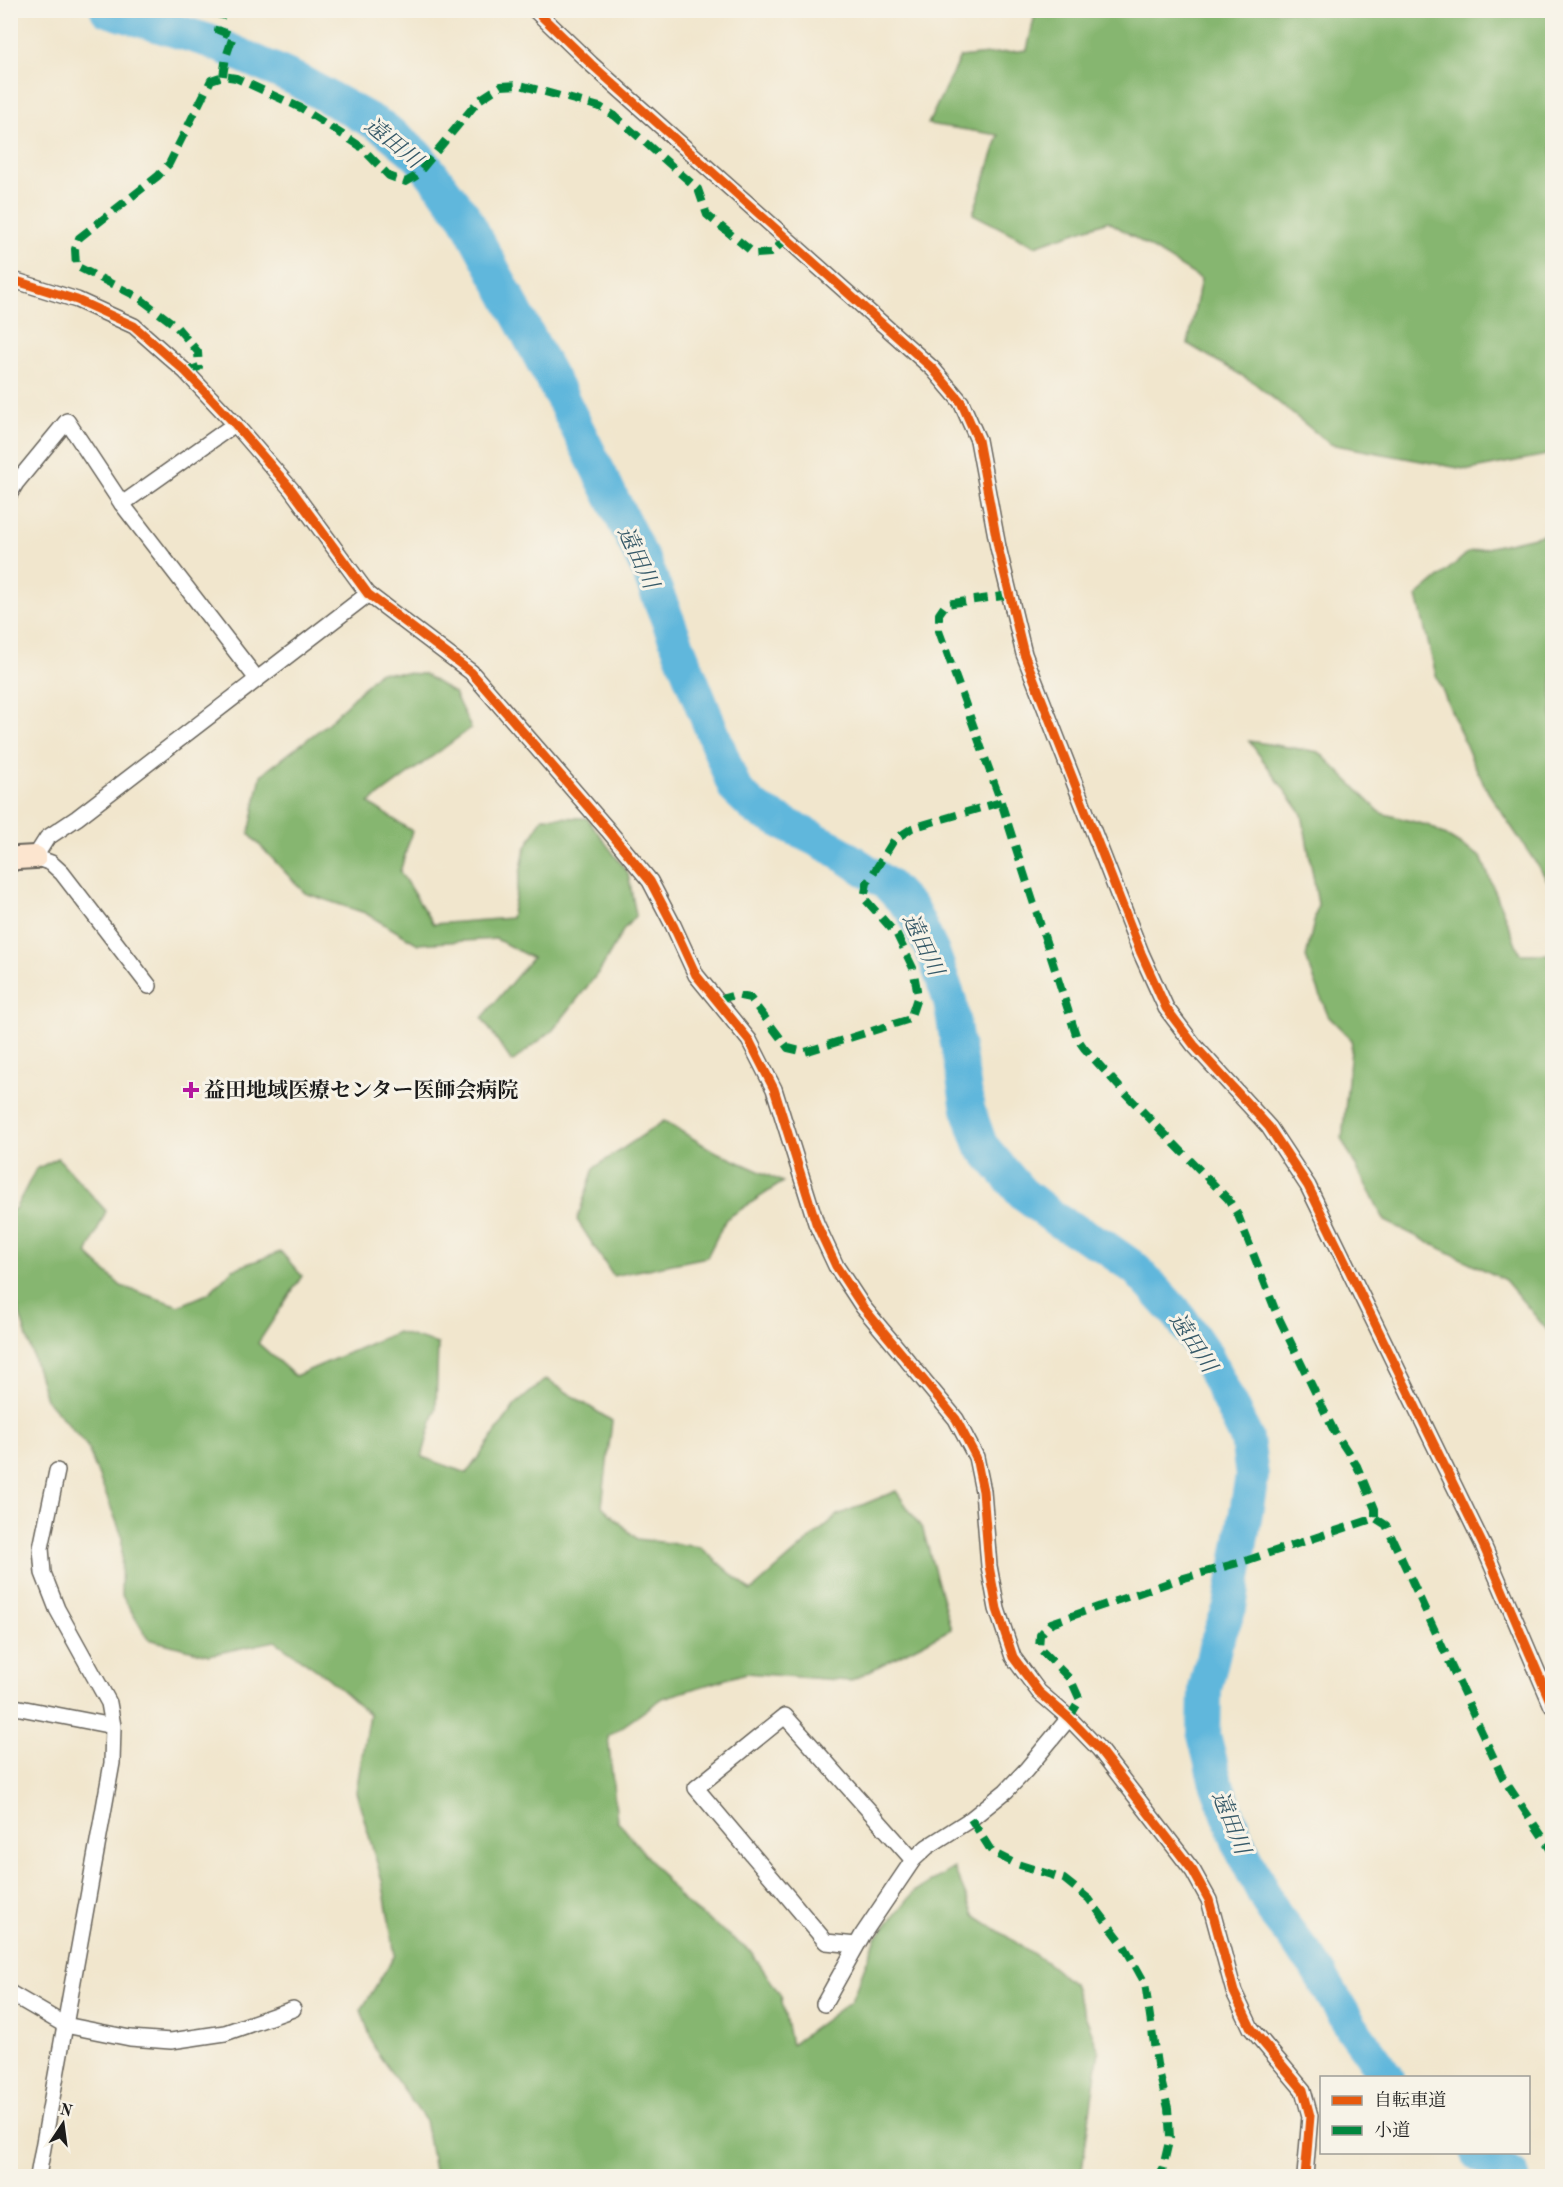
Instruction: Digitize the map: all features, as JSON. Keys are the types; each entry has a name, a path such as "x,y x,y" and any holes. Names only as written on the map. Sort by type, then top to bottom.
{"street":[{"path":"535,10 591,64 933,369 961,402 978,440 998,547 1023,654 1141,953 1166,1008 1194,1045 1269,1127 1308,1186 1484,1547 1552,1706"},
{"path":"10,279 76,300 134,326 186,372 291,489 368,594 471,672 650,881 696,975 749,1040 774,1089 816,1223 836,1266 863,1307 956,1419 976,1457 983,1491 989,1566 997,1608 1013,1657 1039,1692 1069,1718 1099,1749 1193,1871 1209,1900 1234,1992 1251,2028 1303,2090 1310,2116 1305,2176"},
{"path":"10,493 67,421 122,504 257,679"},
{"path":"122,504 235,424"},
{"path":"35,857 47,838 77,818 368,594"},
{"path":"10,860 35,857 51,863 62,873 149,986"},
{"path":"38,2176 112,1763 113,1726 109,1703 57,1609 43,1573 41,1548 57,1471"},
{"path":"10,1706 113,1726"},
{"path":"856,1946 826,1941 696,1788 785,1716 913,1860"},
{"path":"824,2004 856,1946 913,1860 927,1847 971,1819 1006,1791 1069,1718"},
{"path":"10,1994 65,2025 130,2038 171,2041 225,2032 293,2009"}],"green space":[{"path":"1036,10 1552,11 1552,454 1469,470 1330,444 1253,382 1188,344 1201,279 1108,221 1035,246 973,214 999,135 928,124 960,57 1027,50"},
{"path":"1552,533 1552,887 1488,792 1472,760 1436,675 1417,596 1469,552"},
{"path":"379,672 424,674 454,693 471,728 369,803 412,831 400,872 433,924 511,918 525,849 543,817 587,818 628,873 636,915 624,929 601,969 553,1030 512,1062 482,1018 532,958 496,939 418,944 365,913 305,893 249,834 261,775 327,724"},
{"path":"1249,741 1319,752 1381,813 1430,826 1481,857 1520,954 1552,954 1552,1336 1505,1280 1385,1221 1342,1140 1352,1040 1328,1016 1306,957 1318,904 1302,814"},
{"path":"664,1121 712,1150 783,1182 726,1219 707,1257 613,1276 577,1220 594,1168"},
{"path":"58,1158 106,1211 87,1254 121,1286 179,1306 209,1293 233,1269 281,1252 302,1276 258,1343 295,1376 397,1332 438,1344 436,1408 422,1457 467,1473 515,1405 546,1379 612,1421 602,1506 637,1539 700,1547 751,1591 838,1515 896,1491 923,1530 951,1629 850,1681 746,1673 663,1698 608,1737 617,1820 683,1901 752,1953 781,1996 791,2045 851,2001 876,1938 914,1892 954,1868 974,1915 1046,1962 1073,1984 1099,2051 1081,2176 435,2176 425,2120 375,2050 361,2010 395,1955 382,1880 356,1792 369,1714 328,1678 275,1641 209,1655 148,1639 121,1594 122,1536 87,1446 46,1399 11,1286 11,1210 15,1209 36,1169"}],"waterway":[{"name":"遠田川","path":"107,10 209,41 297,80 384,128 418,156 465,217 563,400 647,568 735,789 756,809 833,848 888,885 912,910 934,955 950,1001 968,1109 981,1145 1022,1193 1058,1221 1102,1245 1136,1269 1179,1316 1206,1355 1247,1439 1252,1476 1230,1607 1216,1643 1205,1689 1204,1735 1215,1779 1241,1849 1273,1912 1314,1964 1352,2028 1387,2076"},
{"name":"遠田川","path":"1480,2154 1513,2176"}],"marked path":[{"path":"223,76 233,36 218,30 222,13 226,10"},
{"path":"186,372 199,367 198,352 175,325 138,297 76,266 75,249 79,238 158,176 169,164 211,80 223,76 236,78 301,108 360,146 389,176 406,182 416,176 479,100 501,86 520,85 600,107 615,116 698,189 707,215 755,254 771,253 786,239"},
{"path":"717,1000 735,995 750,998 788,1048 805,1052 910,1019 918,995 913,968 897,935 864,898 867,883 894,840 912,828 1001,802 939,631 939,614 946,604 1010,595"},
{"path":"1001,802 1077,1038 1124,1092 1228,1199 1238,1215 1276,1312 1334,1431 1357,1466 1375,1509 1375,1518"},
{"path":"1069,1718 1080,1700 1071,1680 1039,1648 1040,1635 1051,1623 1177,1580 1248,1560 1375,1518 1386,1525 1503,1778 1552,1851"},
{"path":"971,1819 992,1852 1014,1863 1064,1879 1089,1899 1123,1944 1145,1983 1157,2064 1168,2108 1170,2137 1161,2176"}],"cycle path":[{"path":"535,10 591,64 933,369 961,402 978,440 998,547 1024,654 1141,953 1166,1008 1194,1045 1269,1127 1308,1186 1484,1547 1552,1706"},
{"path":"10,279 77,300 134,326 186,372 291,489 368,594 471,672 650,881 696,975 749,1040 774,1089 816,1223 836,1266 863,1307 956,1419 976,1457 983,1491 989,1566 997,1609 1013,1657 1039,1692 1069,1718 1099,1749 1193,1871 1209,1900 1234,1992 1251,2028 1303,2090 1310,2116 1305,2176"}],"place":[{"name":"益田地域医療センター医師会病院","path":"191,1090"}]}
